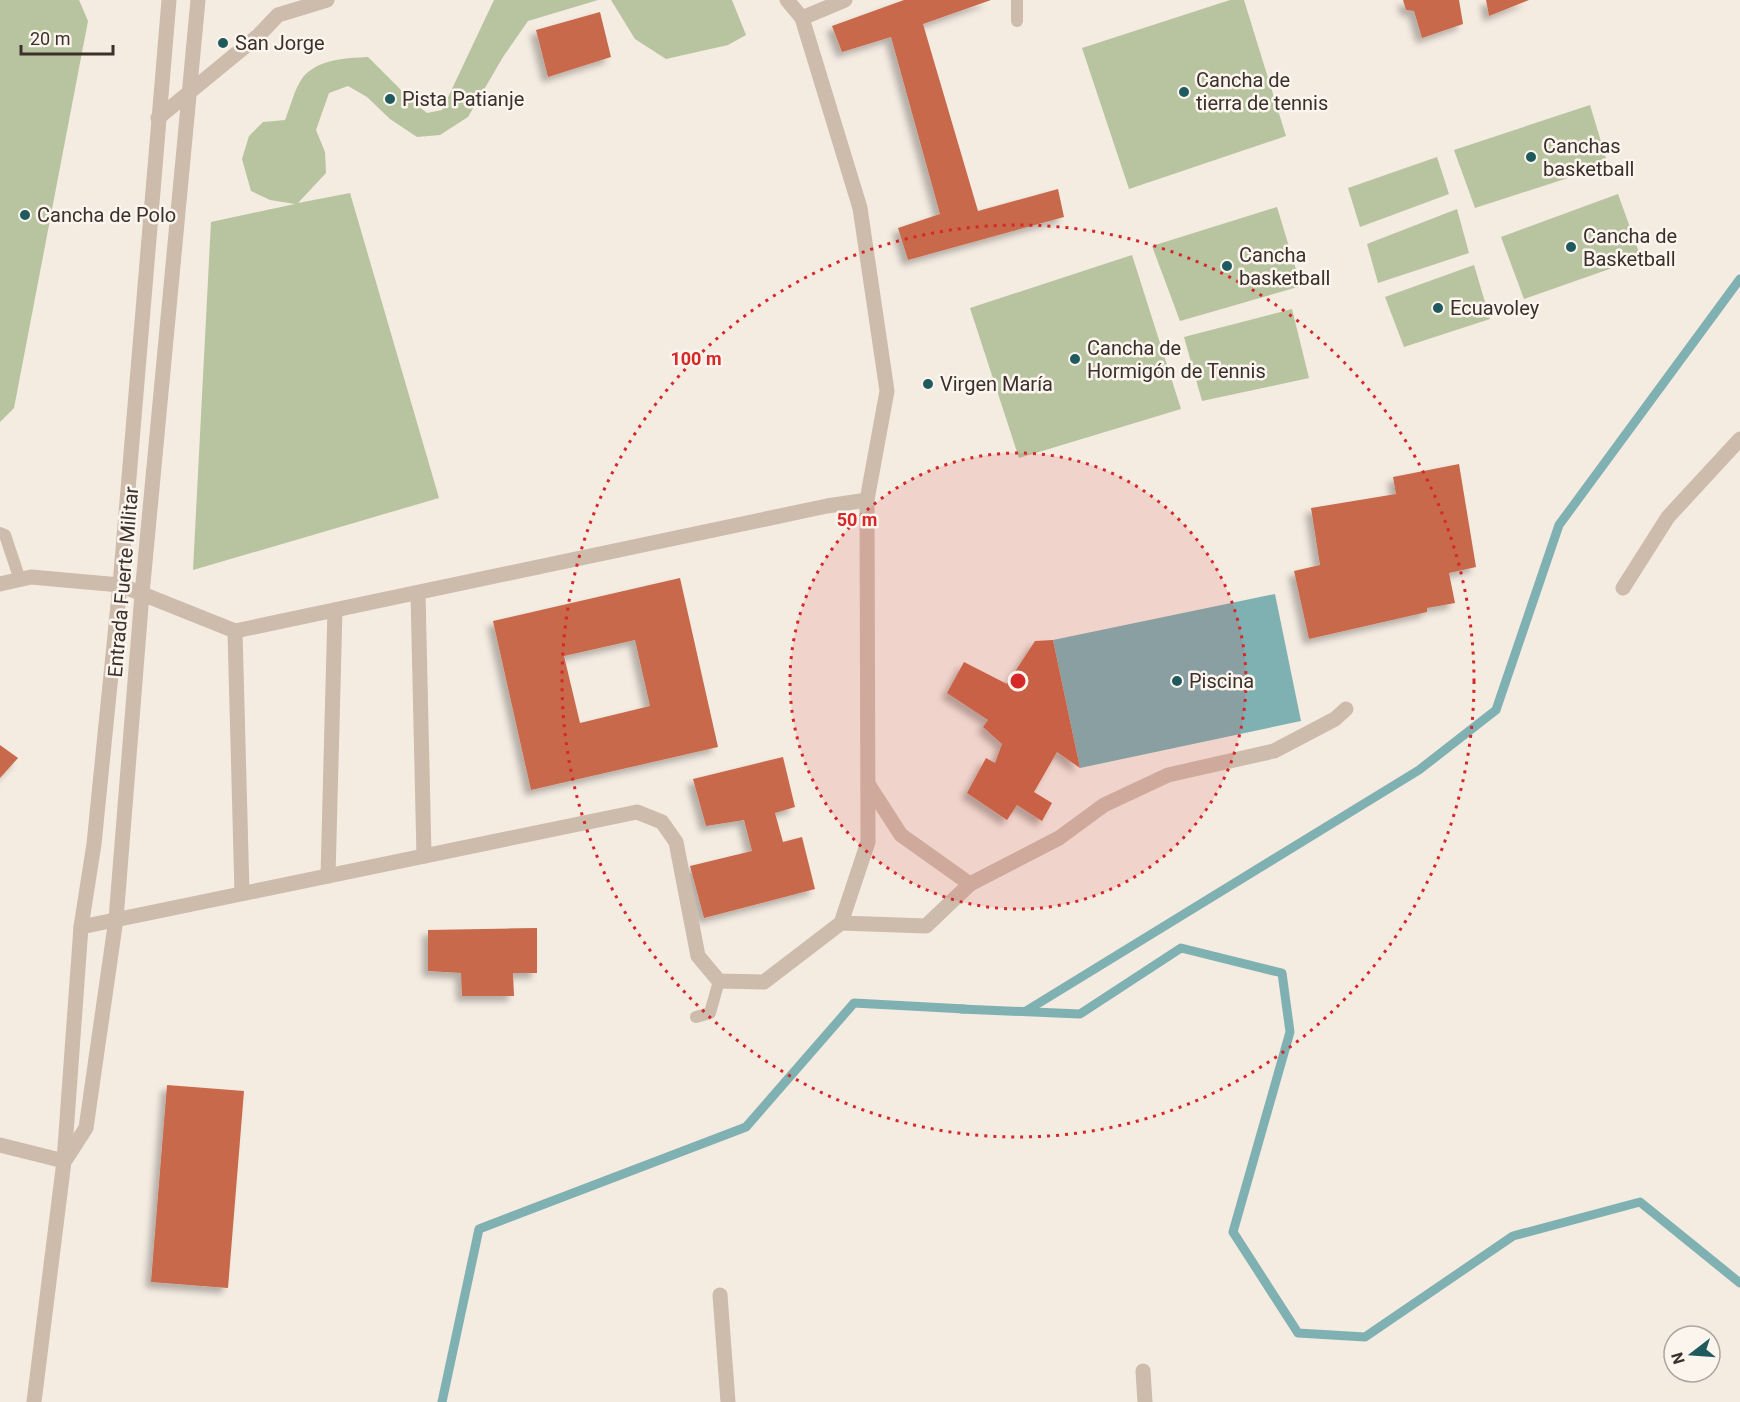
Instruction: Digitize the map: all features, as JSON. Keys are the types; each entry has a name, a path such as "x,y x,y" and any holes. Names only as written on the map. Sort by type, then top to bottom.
{"street":[{"name":"Entrada Fuerte Militar","path":"34,1402 64,1161 81,927 94,844 120,585 158,118 170,0"},
{"name":"Entrada Fuerte Militar","path":"64,1161 86,1128 116,919 142,594 198,0"},
{"path":"158,118 259,36 278,15 327,0"},
{"path":"81,927 637,812 662,822 676,842 698,956 719,981 764,982 841,923 868,842 867,500 887,391 860,208 802,18 787,0"},
{"path":"802,18 844,0"},
{"path":"1623,588 1668,517 1740,439"},
{"path":"0,584 31,577 120,585 235,631 827,506 867,500"},
{"path":"418,593 424,856"},
{"path":"328,876 335,610"},
{"path":"235,631 242,893"},
{"path":"841,923 926,926 970,884 1059,838 1104,805 1168,775 1274,751 1335,719 1346,709"},
{"path":"868,784 901,835 970,884"},
{"path":"0,1145 64,1161"},
{"path":"720,1295 728,1402"},
{"path":"1143,1371 1145,1402"}],"lane":[{"path":"1017,0 1017,21"},
{"path":"0,532 5,535 20,580"},
{"path":"696,1017 710,1014 719,981"}],"green space":[{"name":"Cancha de Polo","path":"0,0 79,0 88,21 14,408 0,422"},
{"path":"494,0 598,0 528,21 503,57 468,117 440,135 417,137 390,119 367,97 348,86 329,93 316,130 325,152 326,173 298,203 350,193 439,498 193,570 211,222 295,204 270,200 251,191 242,159 249,136 263,122 285,120 296,89 307,73 323,64 341,59 368,57 427,113 442,110"},
{"path":"611,0 732,0 746,35 728,45 666,59 635,39"},
{"name":"Cancha de tierra de tennis","path":"1230,0 1244,0 1286,136 1129,189 1082,48"},
{"name":"Canchas basketball","path":"1590,105 1608,165 1475,208 1454,150"},
{"path":"1437,157 1449,194 1360,227 1348,188"},
{"name":"Cancha de Basketball","path":"1618,194 1641,258 1524,299 1501,237"},
{"name":"Cancha basketball","path":"1277,207 1301,286 1180,321 1152,246"},
{"name":"Ecuavoley","path":"1457,209 1469,253 1378,283 1367,244"},
{"name":"Cancha de Hormigón de Tennis","path":"1132,255 1181,409 1019,458 970,308"},
{"name":"Ecuavoley","path":"1474,265 1490,319 1404,347 1385,297"},
{"path":"1292,309 1309,378 1202,401 1184,337"}],"water":[{"name":"Piscina","path":"1275,594 1301,721 1080,768 1053,640"}],"building":[{"path":"904,0 991,0 923,24 978,211 1058,189 1064,217 908,260 898,228 940,214 891,37 842,52 832,26"},
{"path":"1403,0 1459,0 1463,24 1422,38 1414,11 1406,10"},
{"path":"1486,0 1529,0 1489,16"},
{"path":"600,12 611,57 548,77 536,30"},
{"path":"1459,464 1476,567 1449,573 1455,603 1427,608 1427,612 1309,639 1294,571 1320,565 1311,508 1396,494 1393,477"},
{"path":"680,578 718,747 531,790 493,621","holes":["635,640 650,706 580,723 564,656"]},
{"path":"1053,640 1080,768 1057,752 1034,792 1052,803 1042,821 1017,805 1007,820 967,793 986,758 995,763 1002,744 983,727 988,720 947,693 964,662 1007,684 1035,641"},
{"path":"0,745 18,758 0,778"},
{"path":"783,757 795,807 775,813 783,842 802,837 815,889 704,918 690,866 752,851 744,820 706,826 693,779"},
{"path":"537,928 537,973 513,973 514,996 462,996 461,973 428,971 428,930"},
{"path":"167,1085 244,1091 228,1288 151,1282"}],"waterway":[{"path":"1026,1011 1419,770 1496,710 1559,525 1740,279"},
{"path":"961,1009 1080,1014 1181,948 1282,973 1290,1032 1233,1232 1298,1333 1365,1337 1513,1236 1640,1202 1740,1283"},
{"path":"442,1402 479,1229 746,1127 854,1003 965,1009"}],"place":[{"name":"San Jorge","path":"223,43"},
{"name":"Cancha de tierra de tennis","path":"1184,92"},
{"name":"Pista Patianje","path":"390,99"},
{"name":"Canchas basketball","path":"1531,157"},
{"name":"Cancha de Polo","path":"25,215"},
{"name":"Cancha de Basketball","path":"1571,247"},
{"name":"Cancha basketball","path":"1227,266"},
{"name":"Ecuavoley","path":"1438,308"},
{"name":"Cancha de Hormigón de Tennis","path":"1075,359"},
{"name":"Virgen María","path":"928,384"},
{"name":"Piscina","path":"1177,681"}]}
